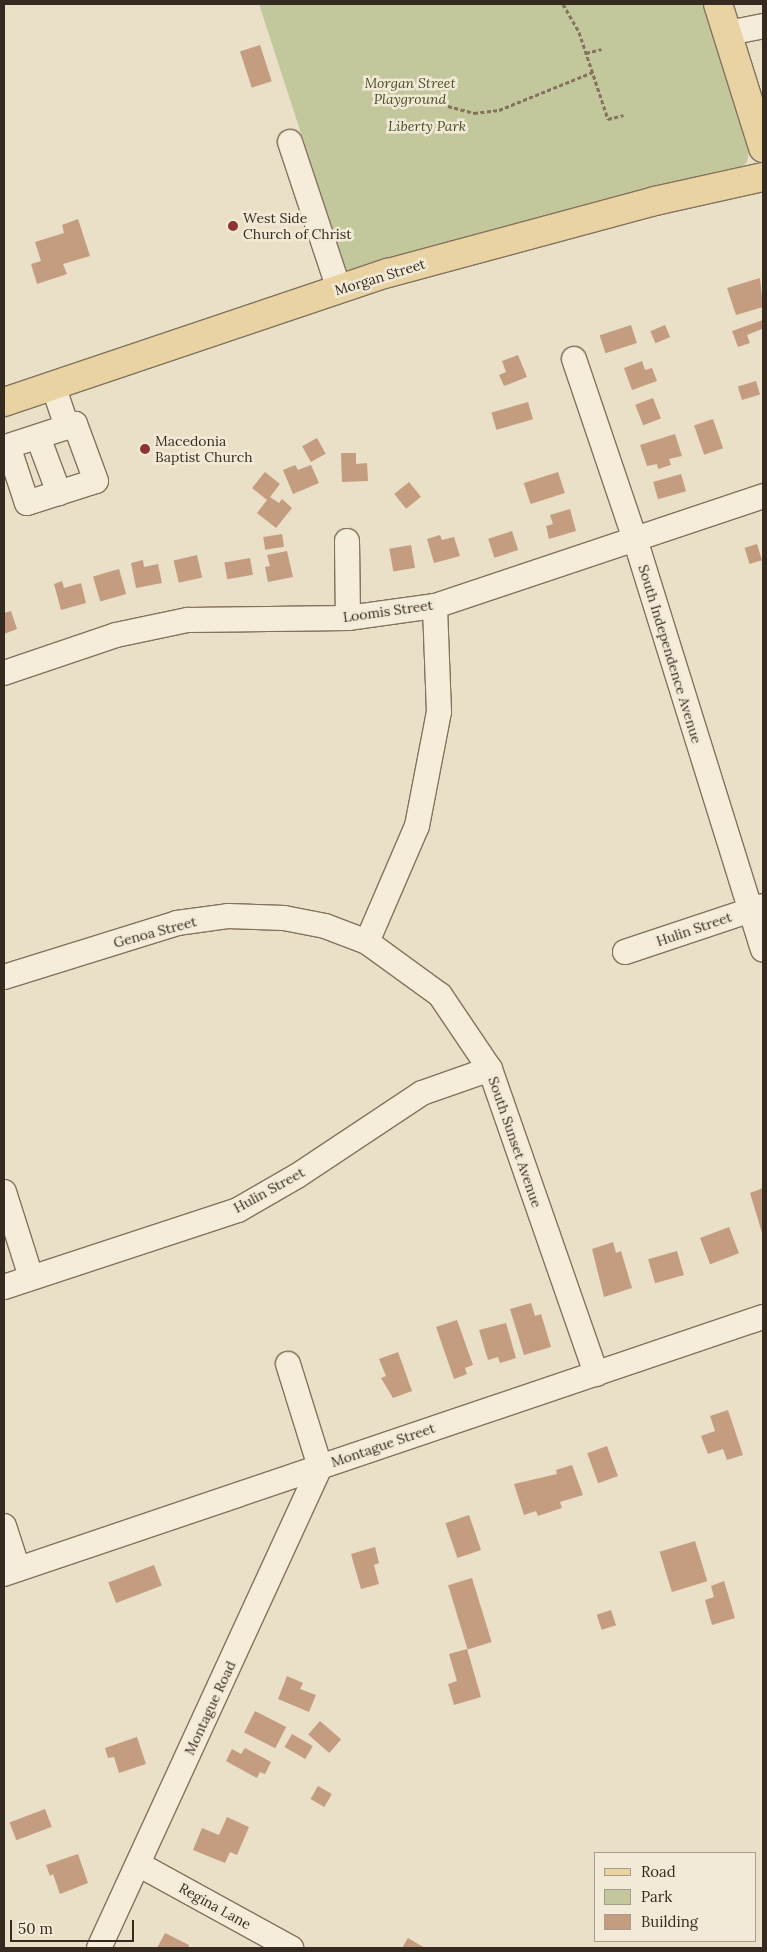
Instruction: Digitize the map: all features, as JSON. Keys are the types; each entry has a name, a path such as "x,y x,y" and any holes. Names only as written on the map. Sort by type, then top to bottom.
{"main road":[{"path":"718,4 763,148"},
{"name":"Morgan Street","path":"4,402 339,289 509,239 763,178"}],"street":[{"path":"728,33 763,26"},
{"path":"290,142 339,289"},
{"name":"South Independence Avenue","path":"574,359 757,908 763,950"},
{"path":"53,385 66,427"},
{"path":"75,424 96,481 27,503 8,446 66,427 75,424"},
{"path":"38,436 59,493"},
{"name":"Loomis Street","path":"4,673 116,635 188,620 348,618 435,606 763,496"},
{"path":"347,542 348,618"},
{"path":"367,942 417,826 439,712 435,606"},
{"name":"Hulin Street","path":"625,952 757,908"},
{"name":"Genoa Street","path":"4,977 178,923 228,916 284,918 325,926 367,942"},
{"name":"South Sunset Avenue","path":"367,942 440,995 490,1069 596,1374"},
{"name":"Hulin Street","path":"4,1287 238,1210 297,1176 422,1093 490,1069"},
{"path":"4,1192 31,1277"},
{"name":"Montague Street","path":"11,1572 763,1317"},
{"path":"288,1364 320,1467"},
{"name":"Montague Road","path":"99,1948 320,1467"},
{"path":"4,1526 11,1572"},
{"name":"Regina Lane","path":"138,1864 291,1948"}],"path":[{"path":"563,4 579,32 608,119 624,115"},
{"path":"586,53 602,49"},
{"path":"448,106 474,112 499,110 593,72"}],"green space":[{"name":"Liberty Park","path":"259,4 703,4 750,145 747,162 734,175 347,275"}],"building":[{"path":"260,45 272,81 252,88 240,51"},
{"path":"78,219 90,256 63,264 67,274 37,284 31,264 41,261 35,242 64,233 62,225"},
{"path":"760,278 763,307 736,315 727,288"},
{"path":"763,320 763,333 762,329 747,335 750,343 738,347 732,331"},
{"path":"631,325 637,343 605,353 600,335"},
{"path":"665,325 670,337 655,343 650,331"},
{"path":"518,355 527,377 504,386 499,375 506,372 502,361"},
{"path":"642,361 645,370 652,368 657,381 632,390 624,368"},
{"path":"756,381 760,394 742,400 738,387"},
{"path":"653,398 661,419 643,425 635,405"},
{"path":"528,402 533,419 496,430 491,412"},
{"path":"713,419 723,448 704,455 694,426"},
{"path":"675,434 682,456 669,459 671,465 658,469 657,464 647,466 640,445"},
{"path":"317,438 326,454 311,462 302,446"},
{"path":"341,453 356,453 356,464 367,463 368,481 342,482"},
{"path":"295,465 298,470 311,465 319,483 293,494 283,470"},
{"path":"265,472 280,484 270,497 279,503 282,499 292,508 276,528 257,513 267,500 252,488"},
{"path":"558,472 565,493 531,504 524,483"},
{"path":"681,474 686,491 658,499 653,482"},
{"path":"409,482 421,497 406,509 394,494"},
{"path":"570,509 576,531 549,539 546,526 553,524 550,515"},
{"path":"512,531 518,550 494,558 488,539"},
{"path":"282,534 284,547 265,550 263,537"},
{"path":"440,535 442,540 454,537 460,556 434,563 427,539"},
{"path":"757,544 762,560 750,564 745,548"},
{"path":"411,545 415,568 393,571 389,549"},
{"path":"287,551 293,577 268,582 265,567 270,566 267,555"},
{"path":"197,555 202,577 179,583 174,560"},
{"path":"250,558 253,575 227,579 224,563"},
{"path":"143,560 144,567 158,564 162,583 136,588 131,563"},
{"path":"119,569 126,594 100,601 93,576"},
{"path":"62,581 64,588 81,583 86,603 61,610 54,584"},
{"path":"11,611 17,629 4,634 4,613"},
{"path":"763,1188 763,1236 750,1193"},
{"path":"729,1227 739,1253 710,1264 700,1238"},
{"path":"613,1242 616,1253 621,1251 632,1288 604,1297 592,1249"},
{"path":"677,1251 684,1275 655,1283 648,1259"},
{"path":"531,1303 535,1316 541,1314 551,1347 524,1355 510,1309"},
{"path":"457,1320 473,1365 465,1368 467,1374 454,1379 436,1327"},
{"path":"506,1323 516,1358 500,1363 498,1357 488,1360 479,1330"},
{"path":"398,1352 412,1391 393,1398 381,1378 386,1376 379,1359"},
{"path":"728,1410 743,1455 727,1460 723,1449 708,1454 701,1436 715,1431 710,1416"},
{"path":"607,1446 618,1476 598,1483 587,1453"},
{"path":"572,1465 583,1495 560,1502 562,1508 538,1516 536,1511 524,1515 514,1484 557,1474 556,1470"},
{"path":"469,1515 481,1550 457,1558 445,1523"},
{"path":"695,1541 707,1581 672,1592 660,1552"},
{"path":"375,1547 379,1563 374,1565 379,1584 361,1589 351,1554"},
{"path":"154,1565 162,1586 116,1603 108,1583"},
{"path":"472,1578 492,1642 468,1649 448,1585"},
{"path":"724,1581 735,1618 712,1625 705,1600 714,1597 711,1586"},
{"path":"611,1610 616,1625 602,1630 597,1615"},
{"path":"467,1649 481,1697 454,1705 448,1684 457,1681 449,1654"},
{"path":"287,1676 303,1683 300,1689 316,1695 309,1712 278,1699"},
{"path":"255,1711 286,1727 275,1748 244,1732"},
{"path":"320,1721 341,1739 329,1753 308,1735"},
{"path":"292,1734 313,1746 305,1759 284,1747"},
{"path":"137,1737 146,1764 119,1773 114,1757 108,1758 105,1748"},
{"path":"245,1748 271,1762 265,1774 260,1772 257,1778 226,1761 232,1749 241,1754"},
{"path":"318,1786 332,1794 324,1807 310,1799"},
{"path":"45,1809 52,1827 16,1840 10,1823"},
{"path":"227,1817 249,1827 237,1855 230,1852 225,1863 193,1850 202,1828 219,1835"},
{"path":"78,1854 88,1883 60,1894 53,1874 50,1876 46,1865"},
{"path":"165,1933 189,1945 188,1948 157,1948"},
{"path":"408,1938 425,1948 402,1948"}],"place":[{"name":"West Side Church of Christ","path":"233,226"},
{"name":"Macedonia Baptist Church","path":"145,449"}],"park label":[{"name":"Morgan Street Playground","path":"410,92"}]}
